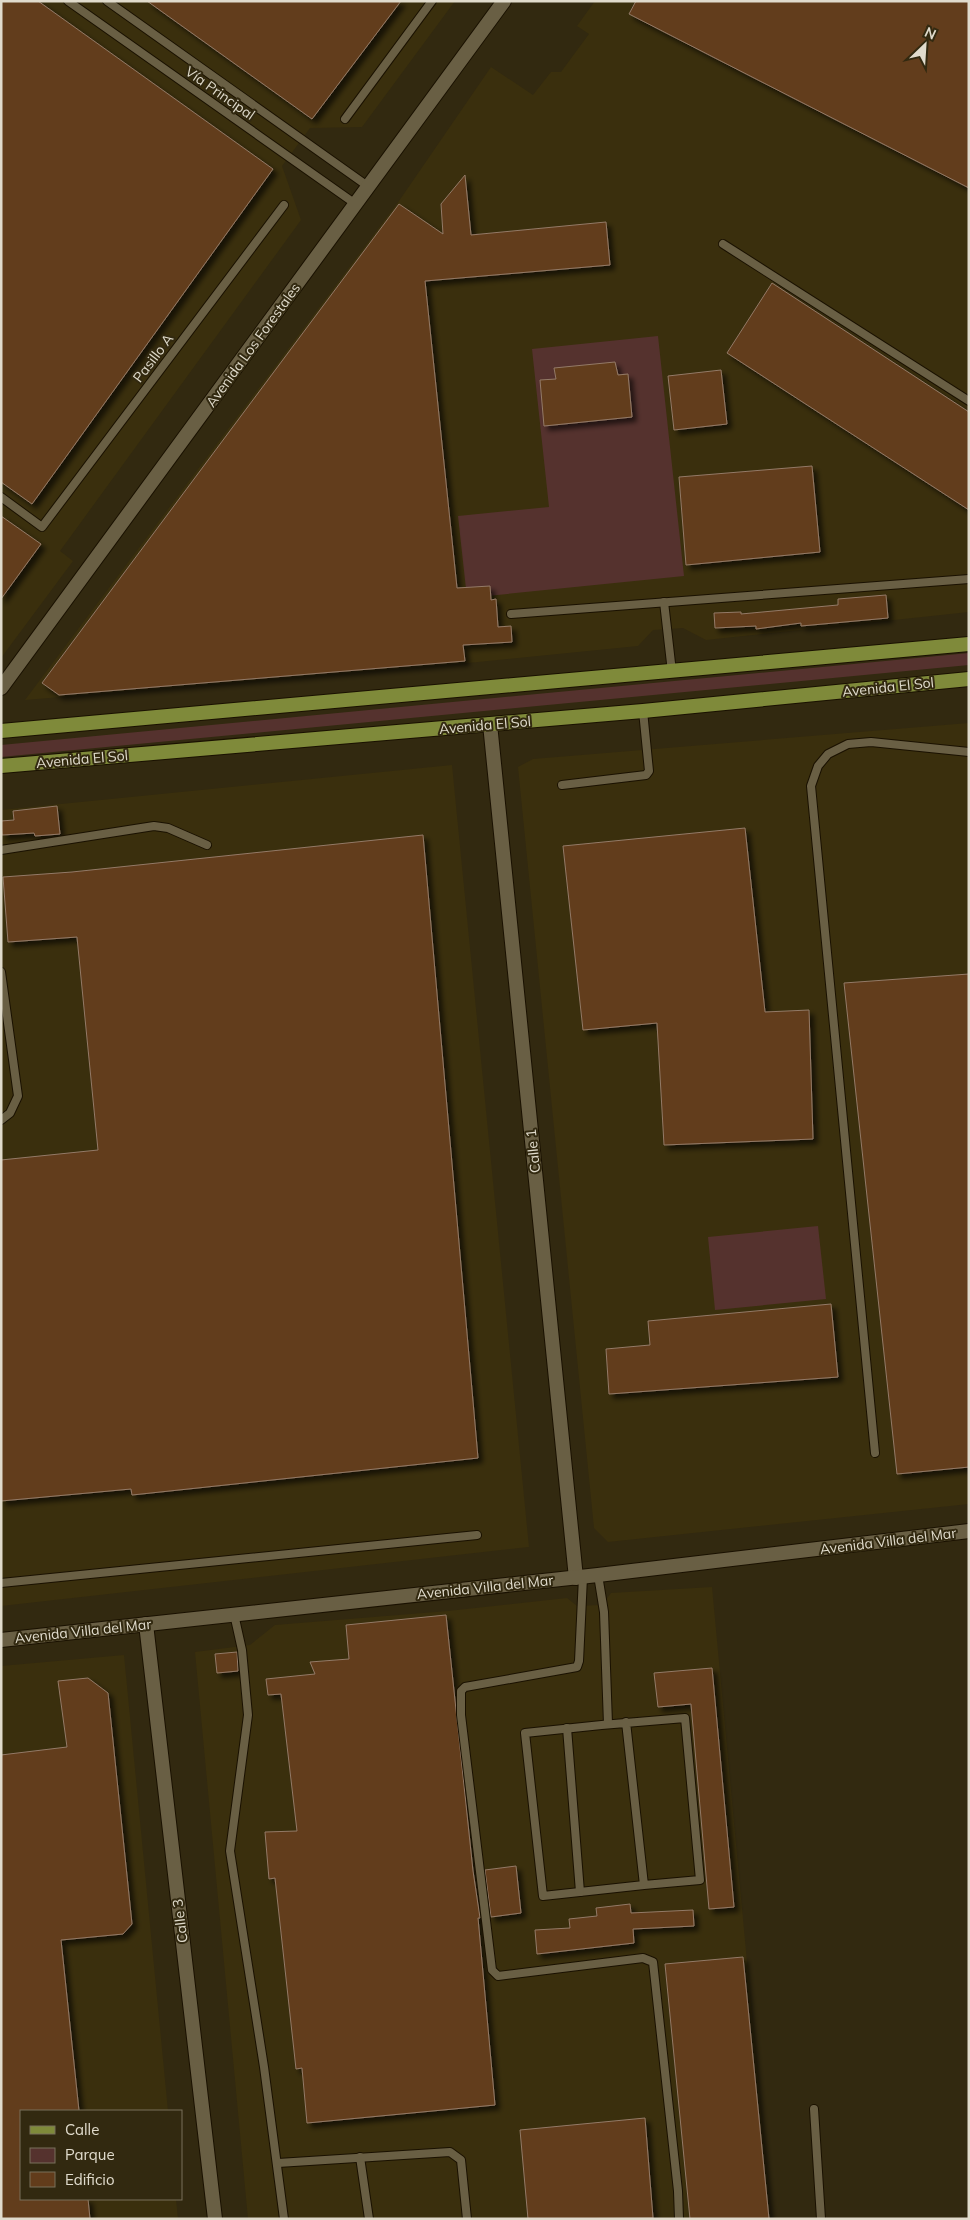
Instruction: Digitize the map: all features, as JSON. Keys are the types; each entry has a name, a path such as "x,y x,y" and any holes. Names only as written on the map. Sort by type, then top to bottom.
{"main road":[{"path":"1,731 969,644"},
{"name":"Avenida El Sol","path":"1,766 643,711 969,679"}],"street":[{"name":"Avenida Los Forestales","path":"1,688 357,205 504,1"},
{"name":"Calle 1","path":"490,724 579,1577"},
{"name":"Avenida Villa del Mar","path":"1,1640 598,1575 969,1531"},
{"name":"Calle 3","path":"146,1624 215,2219"}],"lane":[{"name":"Vía Principal","path":"68,1 357,205"},
{"path":"108,1 369,187"},
{"path":"345,119 432,1"},
{"name":"Pasillo A","path":"1,497 42,527 284,205"},
{"path":"723,244 969,401"},
{"path":"510,614 969,579"},
{"path":"664,602 672,672"},
{"path":"562,784 646,775 649,771 643,711"},
{"path":"875,1453 811,786 818,766 828,754 848,744 871,742 969,752"},
{"path":"1,850 154,826 168,828 207,845"},
{"path":"1,972 18,1096 10,1113 1,1120"},
{"path":"1,1583 476,1535"},
{"path":"598,1575 604,1612 608,1724"},
{"path":"579,1577 579,1661 577,1667 465,1687 461,1691 462,1715 492,1970 498,1976 643,1958 653,1962 678,2191 679,2219"},
{"path":"234,1614 242,1650 248,1715 230,1851 278,2162 284,2219"},
{"path":"684,1718 700,1880 543,1896 525,1733 608,1724 684,1718"},
{"path":"626,1722 644,1885"},
{"path":"567,1728 580,1892"},
{"path":"814,2109 821,2219"},
{"path":"278,2162 450,2152 461,2160 466,2219"},
{"path":"360,2157 369,2219"}],"shaded area":[{"path":"1,1 455,1 362,127 310,128 282,166 301,220 60,551 73,561 1,658"},
{"path":"595,1 969,1 969,612 706,640 683,628 653,630 638,646 468,663 25,700 399,201 491,67 533,95 551,72 561,72 589,34 577,26"},
{"path":"969,723 969,1504 608,1542 594,1528 518,767 533,759"},
{"path":"452,765 529,1547 1,1606 1,810"},
{"path":"712,1587 771,2219 248,2219 195,1652 250,1645 275,1625 448,1611 567,1598 577,1606 602,1605 611,1593"},
{"path":"124,1655 168,2110 20,2110 20,2200 176,2200 178,2219 1,2219 1,1666"}],"green space":[{"path":"658,336 684,576 467,598 458,516 549,507 532,349"},
{"path":"969,653 969,665 1,757 1,745"},
{"path":"818,1226 826,1299 715,1310 708,1237"}],"building":[{"path":"1,1 38,1 273,169 32,504 1,482"},
{"path":"147,1 401,1 312,119"},
{"path":"636,1 969,1 969,188 629,14"},
{"path":"465,175 471,235 606,222 610,265 425,281 457,588 490,586 491,600 496,599 498,627 511,626 512,642 463,645 465,661 59,695 42,683 399,204 443,234 441,204"},
{"path":"772,283 969,412 969,510 727,353"},
{"path":"615,362 618,375 628,374 632,417 544,426 540,380 556,379 554,368"},
{"path":"721,370 727,424 674,430 668,376"},
{"path":"812,466 820,552 686,565 679,477"},
{"path":"1,516 41,544 1,599"},
{"path":"886,595 888,618 801,626 801,623 756,629 756,626 715,628 714,613 741,612 741,614 838,605 838,599"},
{"path":"57,806 60,834 35,836 34,833 2,835 1,821 14,820 13,811"},
{"path":"745,828 765,1012 809,1010 813,1139 664,1145 657,1023 583,1030 563,846"},
{"path":"423,835 478,1458 132,1495 131,1489 1,1501 1,1160 98,1150 77,937 8,942 3,877 72,872"},
{"path":"969,974 969,1467 897,1474 844,983"},
{"path":"831,1304 838,1377 609,1394 606,1349 650,1345 648,1321"},
{"path":"446,1615 473,1871 480,1918 478,1918 495,2105 307,2123 302,2068 296,2069 275,1878 269,1879 265,1832 297,1831 281,1694 268,1695 266,1679 315,1674 310,1662 349,1659 346,1625"},
{"path":"237,1652 238,1671 217,1673 215,1654"},
{"path":"712,1668 734,1907 709,1909 691,1704 658,1707 654,1673"},
{"path":"88,1678 108,1693 132,1924 123,1934 61,1940 79,2110 20,2110 20,2200 88,2200 90,2219 1,2219 1,1755 67,1747 58,1681"},
{"path":"516,1866 521,1913 491,1917 485,1870"},
{"path":"630,1904 631,1913 693,1910 694,1926 633,1929 634,1943 537,1954 535,1930 570,1928 569,1919 597,1916 596,1908"},
{"path":"743,1957 769,2219 690,2219 665,1964"},
{"path":"645,2118 653,2218 528,2219 520,2130"}]}
